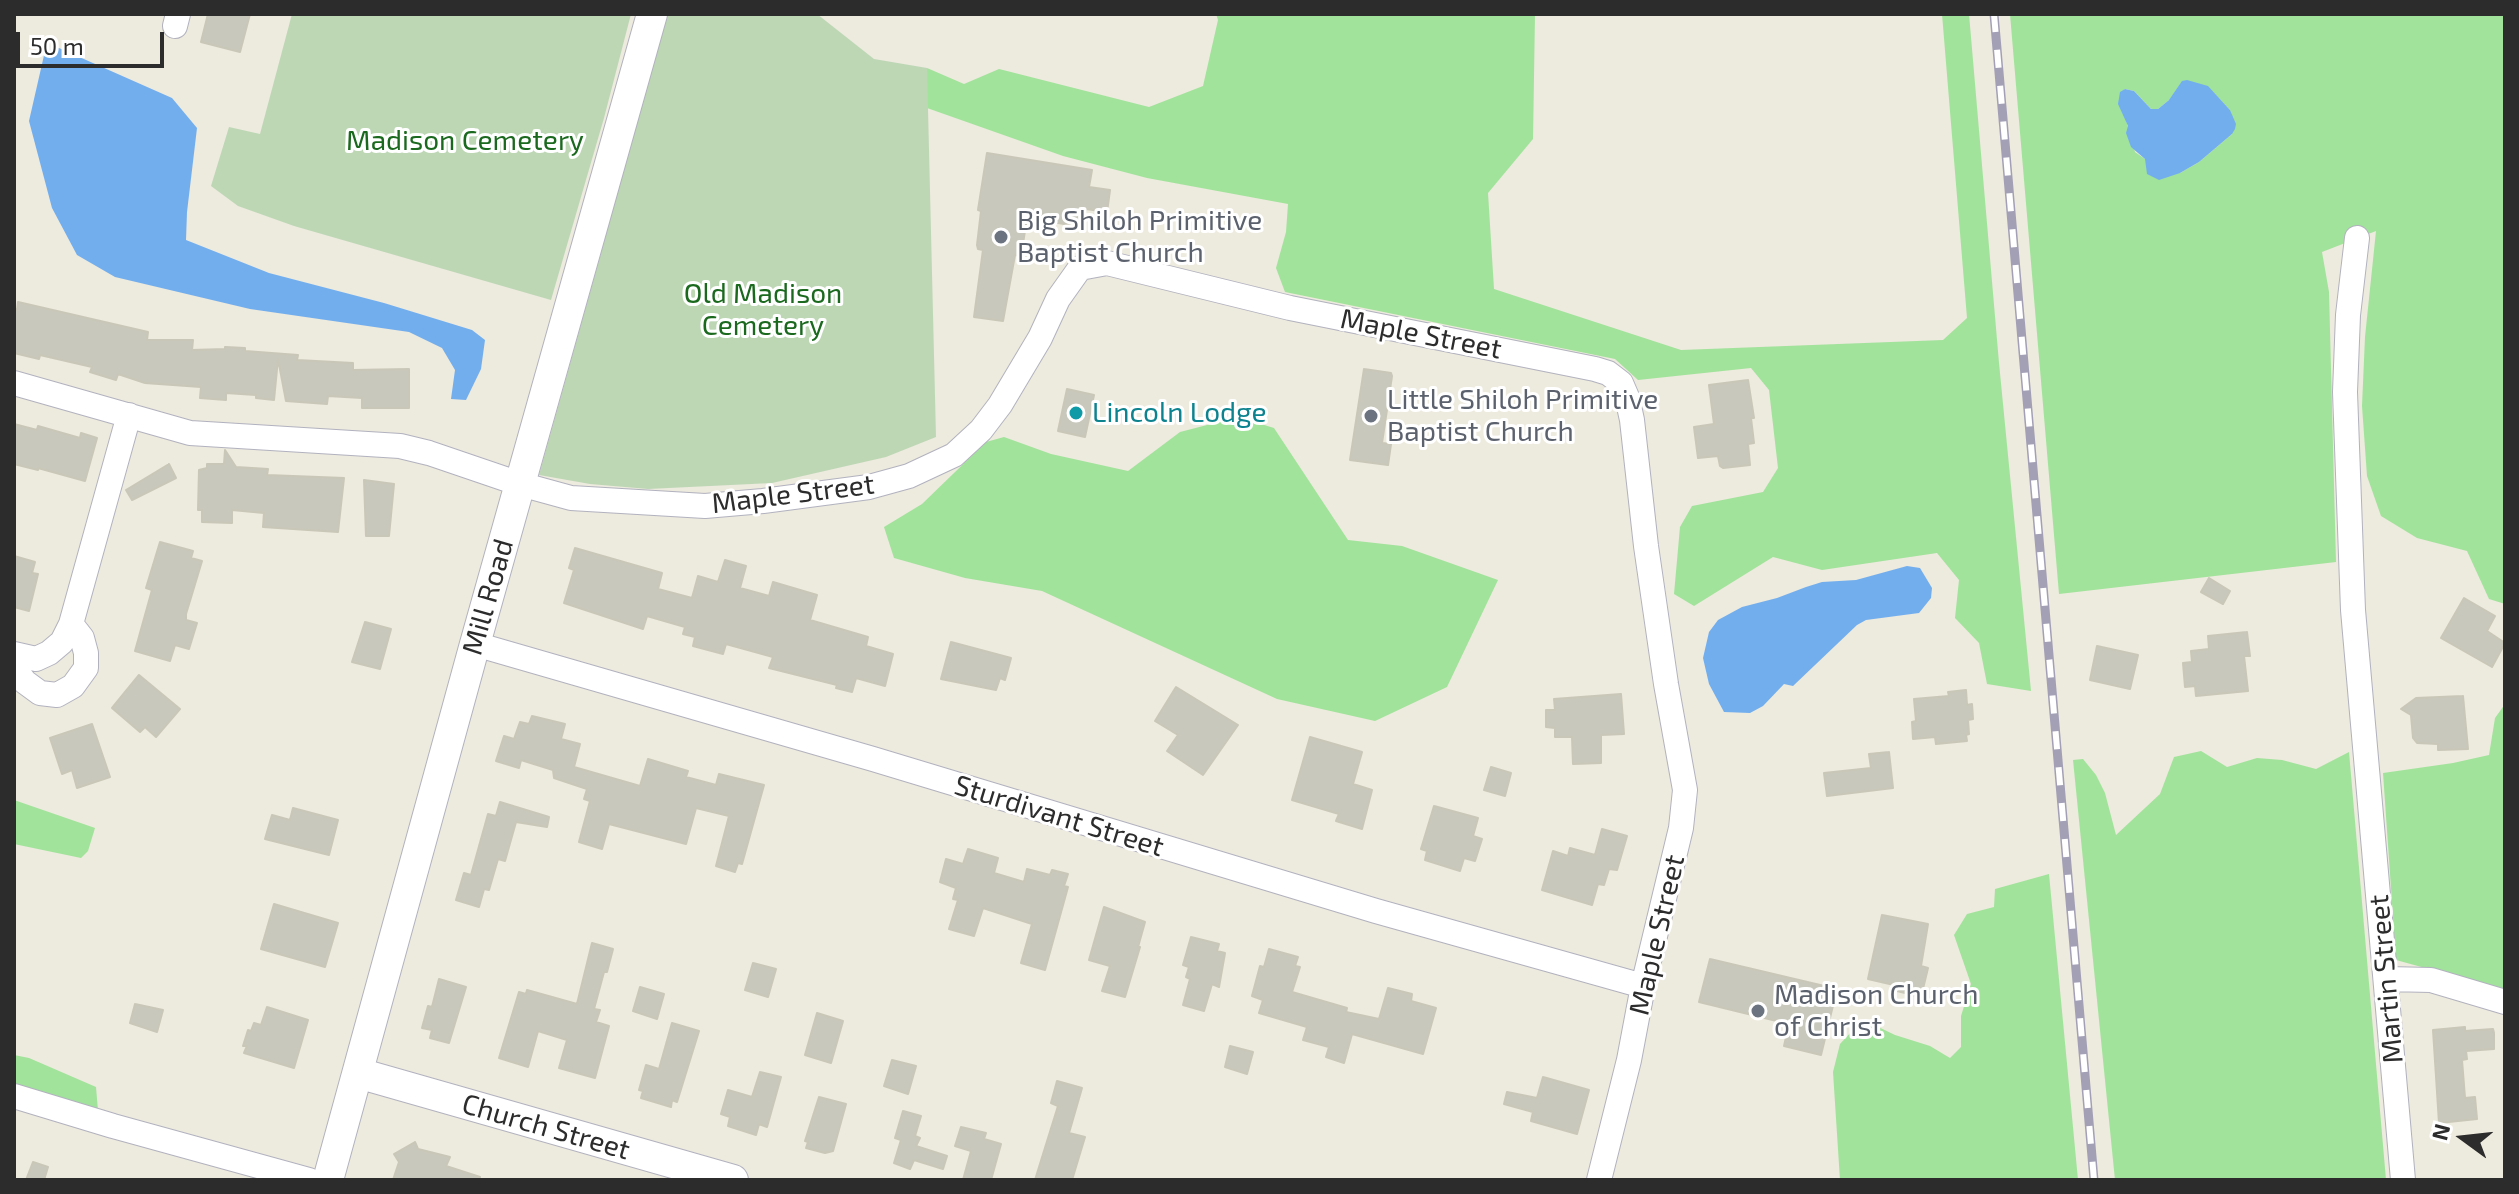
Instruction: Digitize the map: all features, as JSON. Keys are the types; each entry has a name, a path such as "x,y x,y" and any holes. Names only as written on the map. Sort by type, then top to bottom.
{"street":[{"name":"Mill Road","path":"328,1180 652,14"},
{"name":"Martin Street","path":"2357,238 2348,315 2345,392 2353,610 2403,1180"},
{"name":"Maple Street","path":"14,383 190,433 400,446 571,498 705,506 869,487 909,476 954,455 981,430 1000,405 1040,338 1058,299 1080,268 1107,263 1290,308 1608,373 1621,383 1632,420 1646,546 1685,790 1681,828 1599,1180"},
{"path":"14,654 36,659 49,653 62,642 71,624 129,415"},
{"path":"14,668 25,682 40,693 57,695 73,686 86,668 86,653 82,638 71,624"},
{"name":"Sturdivant Street","path":"475,644 873,759 1376,911 1643,986"},
{"path":"2387,979 2431,980 2505,1002"},
{"name":"Church Street","path":"358,1073 733,1180"},
{"path":"14,1096 309,1180"}],"green space":[{"name":"Madison Cemetery","path":"292,14 631,14 551,300 294,226 238,206 211,186 229,127 260,134"},
{"name":"Old Madison Cemetery","path":"664,14 817,14 874,59 927,68 936,437 886,457 772,483 648,489 590,484 539,475"},
{"path":"1216,14 1535,14 1533,139 1488,193 1494,289 1681,350 1943,340 1967,318 1942,14 1969,14 2031,691 1987,684 1979,643 1955,618 1959,580 1937,553 1822,570 1773,557 1694,606 1674,594 1680,527 1692,506 1763,492 1778,468 1769,390 1751,368 1638,380 1615,359 1285,292 1276,268 1286,232 1288,204 1147,178 1063,156 927,108 927,68 964,84 999,69 1149,107 1203,86 1218,20"},
{"path":"2010,14 2505,14 2505,604 2489,599 2467,551 2417,538 2381,516 2367,476 2362,406 2365,337 2376,231 2322,252 2329,292 2336,562 2059,594","holes":["2125,89 2134,91 2152,110 2169,100 2213,92 2230,110 2232,134 2199,162 2180,173 2145,159 2135,152 2120,93"]},
{"path":"1238,417 1274,428 1348,540 1402,546 1498,580 1447,687 1375,721 1277,699 1042,591 965,578 894,558 884,527 922,504 986,442 1004,437 1051,454 1128,471 1180,432"},
{"path":"2505,704 2505,990 2396,960 2383,773 2489,755 2495,718"},
{"path":"2201,751 2227,767 2257,758 2282,760 2316,769 2349,752 2386,1180 2115,1180 2073,760 2083,759 2096,775 2105,793 2116,835 2160,794 2174,757"},
{"path":"14,800 95,828 88,851 81,858 14,844"},
{"path":"2049,874 2078,1180 1840,1180 1833,1072 1840,1044 1852,1031 1870,1023 1930,1046 1950,1058 1961,1047 1961,1016 1971,984 1954,935 1967,914 1994,907 1995,889"},
{"path":"14,1055 29,1058 96,1087 98,1111 14,1086"}],"water":[{"path":"59,48 172,98 197,128 186,240 269,273 472,330 485,340 481,369 466,400 451,399 455,370 442,348 409,332 250,309 115,277 77,255 52,208 29,121 45,51"},
{"path":"2182,81 2208,86 2230,110 2235,129 2199,162 2159,180 2147,174 2145,159 2131,147 2126,133 2128,126 2118,104 2120,92 2125,89 2134,91 2151,109 2158,109 2169,100"},
{"path":"1907,566 1920,568 1932,588 1931,598 1919,613 1866,620 1793,686 1784,684 1763,706 1750,713 1724,712 1709,684 1703,658 1709,632 1718,620 1742,607 1822,582 1856,580"}],"building":[{"path":"208,14 250,14 240,52 201,42"},
{"name":"Big Shiloh Primitive Baptist Church","path":"987,153 1092,170 1089,187 1110,190 1107,212 1086,209 1083,227 1027,218 1021,256 1015,255 1003,321 974,317 983,250 978,249 977,245 981,211 978,210"},
{"path":"18,302 148,332 147,340 193,340 192,350 245,348 245,351 298,355 297,360 353,363 353,370 409,369 409,408 362,408 362,398 328,396 327,404 286,401 278,359 274,400 226,393 226,400 200,398 201,387 145,383 118,374 116,380 90,372 92,367 40,355 39,359 14,353 14,309 17,310"},
{"name":"Little Shiloh Primitive Baptist Church","path":"1364,369 1391,373 1392,376 1382,443 1391,444 1388,465 1350,460"},
{"path":"1748,380 1754,418 1751,418 1754,443 1748,444 1750,465 1723,468 1718,456 1698,458 1694,427 1714,424 1709,385"},
{"name":"Lincoln Lodge","path":"1067,389 1094,395 1085,437 1058,431"},
{"path":"14,424 37,430 38,426 80,438 81,433 97,438 85,481 14,464"},
{"path":"225,450 236,467 268,469 267,475 344,478 338,532 263,527 264,513 232,510 232,523 202,522 202,510 198,510 199,470 207,468 207,464 224,464"},
{"path":"169,464 176,478 132,500 126,490"},
{"path":"364,480 394,484 389,536 366,536"},
{"path":"160,542 193,551 191,558 202,561 186,614 186,620 197,623 189,649 175,645 170,661 135,651 152,590 146,588"},
{"path":"575,548 662,573 658,589 692,598 698,576 718,582 725,560 746,566 740,588 769,596 773,582 817,595 810,620 868,637 866,646 893,654 885,686 856,678 852,692 836,688 837,685 769,668 773,657 726,644 723,654 693,646 695,637 683,634 685,627 647,616 643,629 564,603 574,570 569,568"},
{"path":"14,556 35,562 32,573 38,574 29,611 14,607"},
{"path":"2209,578 2230,591 2223,604 2201,592"},
{"path":"2464,598 2495,616 2487,631 2505,643 2492,667 2441,638"},
{"path":"365,622 391,629 380,669 352,662"},
{"path":"2247,632 2250,656 2244,656 2248,691 2196,696 2195,686 2185,687 2183,663 2192,662 2191,651 2209,649 2208,636"},
{"path":"951,642 1011,658 1005,680 1000,678 996,690 941,679"},
{"path":"2097,646 2138,655 2130,689 2090,680"},
{"path":"139,675 180,709 156,737 145,727 140,732 112,708"},
{"path":"1176,687 1238,725 1203,775 1167,751 1178,735 1155,721"},
{"path":"1966,690 1967,705 1972,704 1973,719 1968,720 1967,741 1936,744 1935,737 1913,739 1912,722 1916,721 1914,699 1949,696 1948,692"},
{"path":"1621,694 1624,734 1601,735 1601,763 1573,764 1572,737 1555,737 1555,728 1546,727 1546,710 1555,710 1554,699"},
{"path":"2463,696 2468,749 2438,750 2438,744 2417,743 2413,738 2411,715 2401,709 2416,698"},
{"path":"532,716 565,724 561,739 580,744 574,767 640,786 648,759 688,771 686,777 716,785 719,774 764,785 742,864 738,863 735,872 716,866 729,816 696,808 686,844 609,824 602,849 579,842 590,801 584,799 587,789 554,778 553,770 521,760 519,768 496,761 504,736 514,739 520,722 529,724"},
{"path":"92,724 110,777 77,788 72,770 62,774 50,738"},
{"path":"1310,737 1362,752 1353,784 1372,790 1362,829 1336,821 1339,814 1292,800"},
{"path":"1889,752 1893,788 1827,796 1824,773 1871,768 1869,754"},
{"path":"1491,767 1511,773 1505,796 1484,790"},
{"path":"500,802 549,817 547,827 516,822 505,861 498,859 489,890 484,889 479,907 456,900 464,873 471,875 488,814 496,816"},
{"path":"1434,806 1478,818 1473,836 1482,839 1475,861 1464,858 1460,871 1425,860 1427,851 1421,849"},
{"path":"293,808 338,820 329,855 265,839 272,815 290,820"},
{"path":"1602,829 1627,836 1617,870 1609,869 1604,885 1598,884 1592,905 1542,890 1553,851 1568,856 1570,848 1595,855"},
{"path":"968,849 998,858 994,873 1024,882 1027,869 1050,875 1052,870 1068,874 1064,886 1068,887 1045,970 1021,963 1032,924 983,908 974,936 949,929 958,900 953,899 956,888 940,882 946,859 963,864"},
{"path":"274,904 338,923 325,967 261,949"},
{"path":"1104,907 1145,922 1125,997 1102,991 1110,966 1089,960"},
{"path":"1882,915 1928,924 1921,966 1928,968 1921,997 1893,990 1894,985 1868,979"},
{"path":"1191,937 1219,944 1217,951 1225,953 1219,987 1212,984 1204,1011 1183,1005 1190,979 1186,977 1189,967 1183,965"},
{"path":"592,943 613,949 594,1009 600,1010 596,1022 609,1026 595,1078 559,1068 567,1040 538,1031 528,1067 499,1058 519,992 526,994 527,990 577,1004"},
{"path":"1269,949 1298,957 1295,966 1300,967 1292,992 1347,1008 1346,1012 1379,1019 1388,988 1412,994 1411,1001 1436,1008 1423,1054 1352,1034 1344,1063 1326,1057 1329,1047 1303,1040 1307,1027 1259,1013 1263,1000 1252,996 1260,966 1264,967"},
{"name":"Madison Church of Christ","path":"1710,959 1837,989 1821,1055 1784,1046 1789,1024 1699,1002"},
{"path":"753,963 776,969 768,997 745,990"},
{"path":"439,979 466,987 449,1043 430,1038 432,1030 422,1028 428,1006 432,1007"},
{"path":"640,987 664,994 657,1019 633,1011"},
{"path":"135,1004 163,1010 157,1032 130,1023"},
{"path":"267,1007 308,1020 294,1068 244,1053 248,1030 251,1031 254,1023 261,1025"},
{"path":"817,1013 843,1021 831,1063 805,1055"},
{"path":"672,1023 699,1031 677,1102 672,1100 671,1107 641,1098 643,1091 639,1090 646,1065 659,1069"},
{"path":"2465,1027 2465,1031 2493,1029 2494,1033 2494,1049 2466,1051 2467,1059 2462,1060 2465,1098 2475,1097 2477,1119 2439,1123 2433,1030"},
{"path":"1230,1046 1253,1052 1247,1074 1225,1067"},
{"path":"892,1060 916,1066 908,1094 884,1086"},
{"path":"760,1072 781,1077 767,1127 759,1124 756,1135 728,1126 730,1117 721,1114 728,1090 752,1097"},
{"path":"1543,1077 1589,1090 1577,1134 1531,1121 1533,1112 1504,1104 1507,1092 1537,1098"},
{"path":"1057,1081 1082,1088 1069,1133 1085,1137 1072,1180 1035,1180 1058,1106 1051,1103"},
{"path":"819,1097 846,1104 833,1151 825,1153 806,1148 808,1142 805,1141"},
{"path":"903,1111 921,1116 915,1136 920,1138 916,1146 947,1156 943,1169 914,1160 910,1169 894,1163 901,1140 895,1138"},
{"path":"961,1127 986,1133 984,1139 1001,1144 991,1180 963,1180 971,1151 955,1146"},
{"path":"415,1142 418,1149 450,1157 446,1166 480,1177 479,1180 393,1180 399,1162 394,1154"},
{"path":"33,1162 48,1167 44,1180 26,1180"}],"railway":[{"path":"1994,14 2094,1180"}],"place":[{"name":"Big Shiloh Primitive Baptist Church","path":"1001,237"},
{"name":"Lincoln Lodge","path":"1076,413"},
{"name":"Little Shiloh Primitive Baptist Church","path":"1371,416"},
{"name":"Madison Church of Christ","path":"1758,1011"}]}
